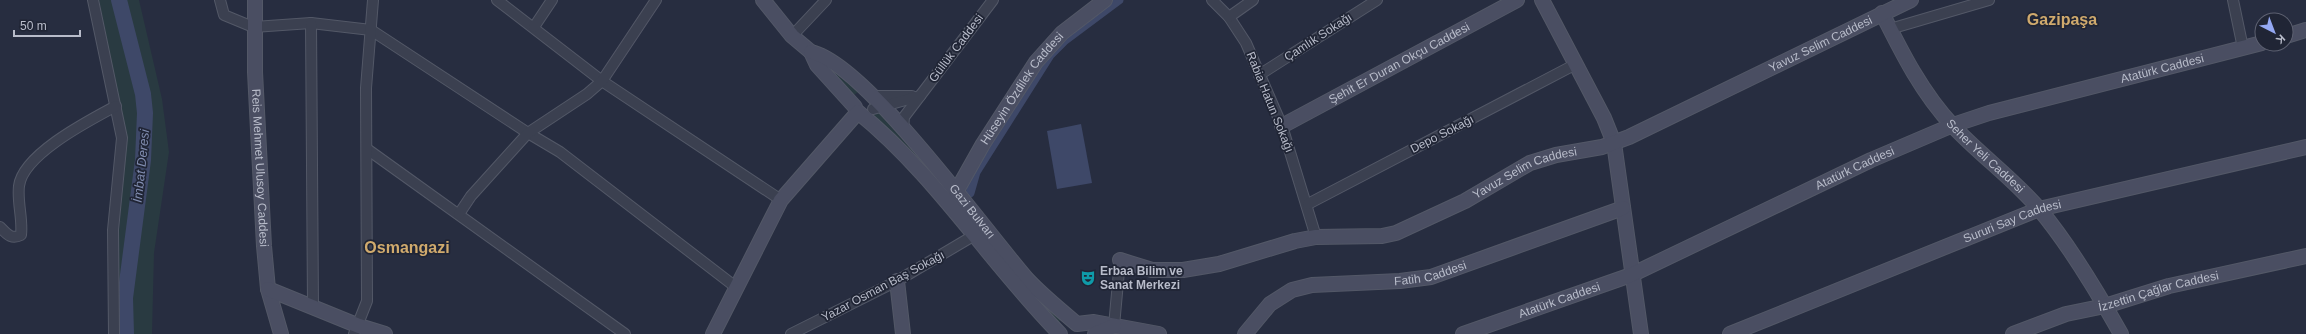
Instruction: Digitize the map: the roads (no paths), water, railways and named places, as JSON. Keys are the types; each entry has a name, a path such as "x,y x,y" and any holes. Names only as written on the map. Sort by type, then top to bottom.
{"street":[{"path":"93,0 122,138 113,230 114,334"},
{"path":"220,0 224,15 253,27 311,23 371,30 528,133 560,152 737,288"},
{"name":"Reis Mehmet Ulusoy Caddesi","path":"255,0 253,27 264,246 268,289 282,334"},
{"path":"356,330 367,302 366,88 373,0"},
{"path":"497,0 534,27 602,81 781,200"},
{"path":"534,27 552,0"},
{"path":"459,214 471,196 528,133 587,94 602,81 656,0"},
{"path":"764,0 792,36 811,52"},
{"path":"792,36 826,0"},
{"name":"Güllük Caddesi","path":"903,130 904,117 992,0"},
{"name":"Hüseyin Özdilek Caddesi","path":"956,192 983,144 1036,62 1062,33 1105,0"},
{"name":"Rabia Hatun Sokağı","path":"1212,0 1229,17 1246,43 1282,126 1308,204 1316,236"},
{"path":"1229,17 1253,0"},
{"name":"Çamlık Sokağı","path":"1259,75 1363,4 1377,0"},
{"name":"Şehit Er Duran Okçu Caddesi","path":"1282,126 1517,0"},
{"path":"1542,0 1604,118 1614,143 1631,275 1641,334"},
{"name":"Yavuz Selim Caddesi","path":"1120,260 1152,270 1200,268 1316,236 1368,237 1396,233 1465,201 1530,163 1614,143 1911,0"},
{"path":"1890,30 1989,0"},
{"path":"2233,0 2243,48"},
{"name":"Seher Yeli Caddesi","path":"1882,13 1906,59 1928,96 1953,126 2039,209 2105,306 2121,334"},
{"path":"311,23 313,307"},
{"path":"2294,34 2306,30"},
{"name":"Atatürk Caddesi","path":"1463,334 1631,275 1799,192 1953,126 2041,100 2254,45"},
{"name":"Gazi Bulvarı","path":"811,52 820,54 832,60 903,130 1032,283 1082,330"},
{"name":"Gazi Bulvarı","path":"811,52 817,65 857,109 899,147 973,236 1061,334 1067,324 1082,330"},
{"name":"Depo Sokağı","path":"1308,204 1576,64"},
{"path":"876,104 920,96"},
{"path":"714,334 781,200 857,109 868,113 876,104 920,96"},
{"path":"0,227 10,237 16,238 21,235 19,186 22,174 28,165 45,150 116,106"},
{"name":"Sururi Say Caddesi","path":"1730,334 2039,209 2306,147"},
{"path":"367,149 625,334"},
{"name":"Fatih Caddesi","path":"1245,334 1270,304 1292,290 1312,285 1393,281 1431,277 1623,208"},
{"name":"Yazar Osman Baş Sokağı","path":"791,334 897,281 973,236"},
{"name":"İzzettin Çağlar Caddesi","path":"2013,334 2066,314 2105,306 2169,286 2306,256"},
{"path":"1111,330 1120,260"},
{"path":"897,281 903,334"},
{"path":"268,289 313,307 356,330 384,334"},
{"path":"1082,330 1094,322 1111,330"},
{"path":"1095,334 1111,330 1159,334"}],"water":[{"path":"1081,124 1092,183 1057,189 1047,131"}],"waterway":[{"name":"İmbat Deresi","path":"119,0 143,94 145,113 143,160 125,298 126,334"},
{"path":"970,193 976,172 1050,55 1064,41 1119,0"}],"place":[{"name":"Erbaa Bilim ve Sanat Merkezi","path":"1088,278"}],"district":[{"name":"Gazipaşa","path":"2062,19"},
{"name":"Osmangazi","path":"407,247"}]}
